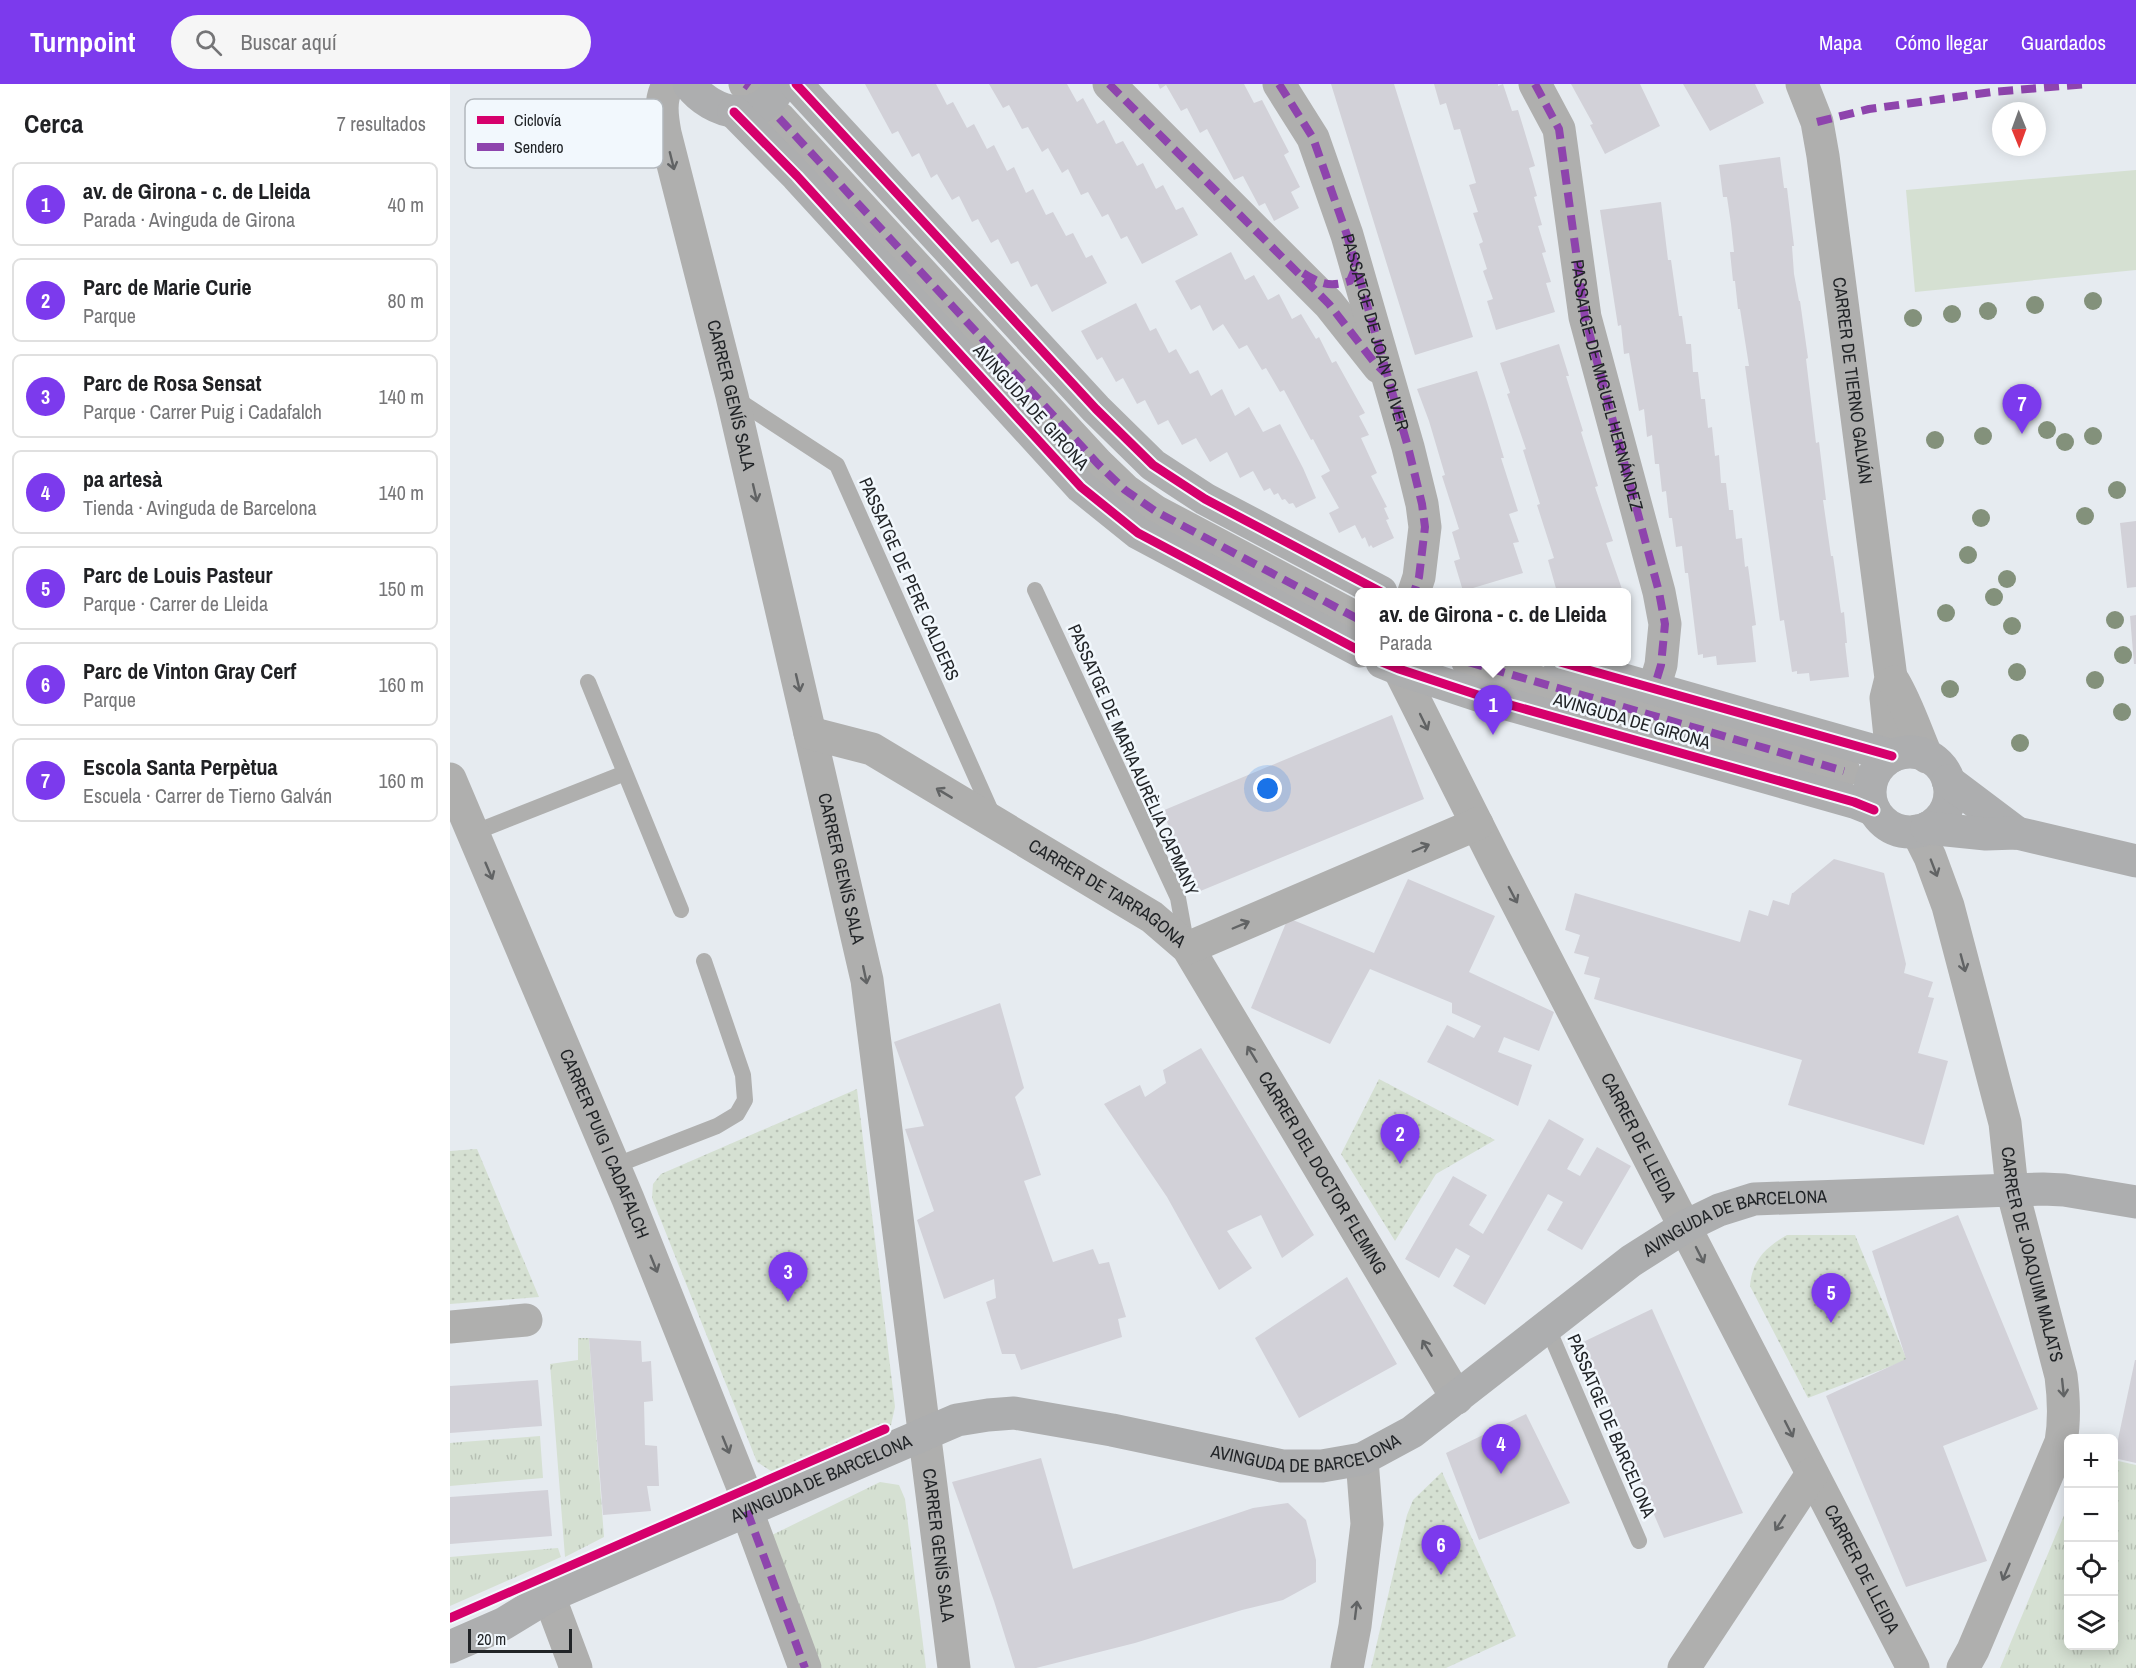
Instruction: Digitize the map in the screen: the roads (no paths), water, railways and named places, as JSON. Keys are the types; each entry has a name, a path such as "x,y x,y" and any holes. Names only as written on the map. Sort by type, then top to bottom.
{"main road":[{"path":"688,84 712,105 752,92"},
{"path":"796,84 1096,410 1153,465 1205,499 1373,588"},
{"name":"AVINGUDA DE GIRONA","path":"752,92 796,176 1081,487 1138,533 1355,649"},
{"name":"AVINGUDA DE GIRONA","path":"1399,666 1493,700 1854,802 1874,810"},
{"name":"AVINGUDA DE GIRONA","path":"1574,666 1654,688 1845,757 1892,756"},
{"path":"1922,830 1942,815 1946,808 1949,792 1948,781 1941,768 1927,757 1913,753 1892,756 1878,770 1871,782 1870,796 1874,810 1888,825 1907,832 1922,830 1986,834 2017,833 2136,861"},
{"path":"1948,781 2017,833"},
{"name":"AVINGUDA DE BARCELONA","path":"450,1647 503,1624 549,1596 957,1420 1014,1413 1112,1430 1282,1466 1322,1466 1362,1459 1412,1432 1631,1261 1686,1226 1719,1210 1754,1199 2012,1189 2064,1190 2136,1202"}],"street":[{"name":"CARRER GENÍS SALA","path":"663,106 665,89 669,84"},
{"path":"1109,84 1329,304 1374,362 1387,375"},
{"name":"PASSATGE DE JOAN OLIVER","path":"1279,84 1312,138 1356,266 1416,478 1425,527 1419,577 1415,588"},
{"name":"PASSATGE DE MIGUEL HERNÁNDEZ","path":"1535,84 1558,129 1585,317 1659,592 1665,624 1661,665 1654,688"},
{"name":"CARRER DE TIERNO GALVÁN","path":"1802,84 1817,122 1823,156 1889,688 1892,756"},
{"path":"779,118 1098,464 1125,490 1188,530 1355,618"},
{"name":"CARRER GENÍS SALA","path":"663,120 732,396 867,980 954,1668"},
{"path":"1287,262 1315,280 1333,286 1350,281 1356,266"},
{"name":"CARRER DE LLEIDA","path":"1394,666 1913,1668"},
{"path":"1484,666 1845,757 1889,688 1905,701 1915,732 1927,757"},
{"name":"CARRER DE TARRAGONA","path":"810,733 872,749 1152,917 1188,948 1477,824"},
{"name":"CARRER PUIG I CADAFALCH","path":"450,779 614,1166 744,1490 747,1511 805,1668"},
{"name":"CARRER DE JOAQUIM MALATS","path":"1922,830 1948,906 2005,1123 2012,1189 2061,1376 2064,1423 2061,1442 1973,1650 1963,1668"},
{"name":"CARRER DEL DOCTOR FLEMING","path":"1188,948 1457,1398"},
{"path":"450,1327 526,1320"},
{"path":"1347,1668 1367,1524 1362,1459"},
{"path":"1684,1668 1812,1474"},
{"path":"549,1596 576,1668"}],"lane":[{"name":"PASSATGE DE PERE CALDERS","path":"732,396 837,465 997,824"},
{"name":"PASSATGE DE MARIA AURÈLIA CAPMANY","path":"1035,590 1178,898 1188,948"},
{"path":"588,682 681,910"},
{"path":"473,833 625,773"},
{"path":"614,1166 717,1126 737,1114 746,1100 743,1076 704,961"},
{"name":"PASSATGE DE BARCELONA","path":"1547,1326 1639,1541"}],"place":[{"name":"Escola Santa Perpètua","path":"2022,434"},
{"name":"av. de Girona - c. de Lleida","path":"1493,735"},
{"name":"Parc de Marie Curie","path":"1400,1164"},
{"name":"Parc de Rosa Sensat","path":"788,1302"},
{"name":"Parc de Louis Pasteur","path":"1831,1323"},
{"name":"pa artesà","path":"1501,1474"},
{"name":"Parc de Vinton Gray Cerf","path":"1441,1575"}]}
